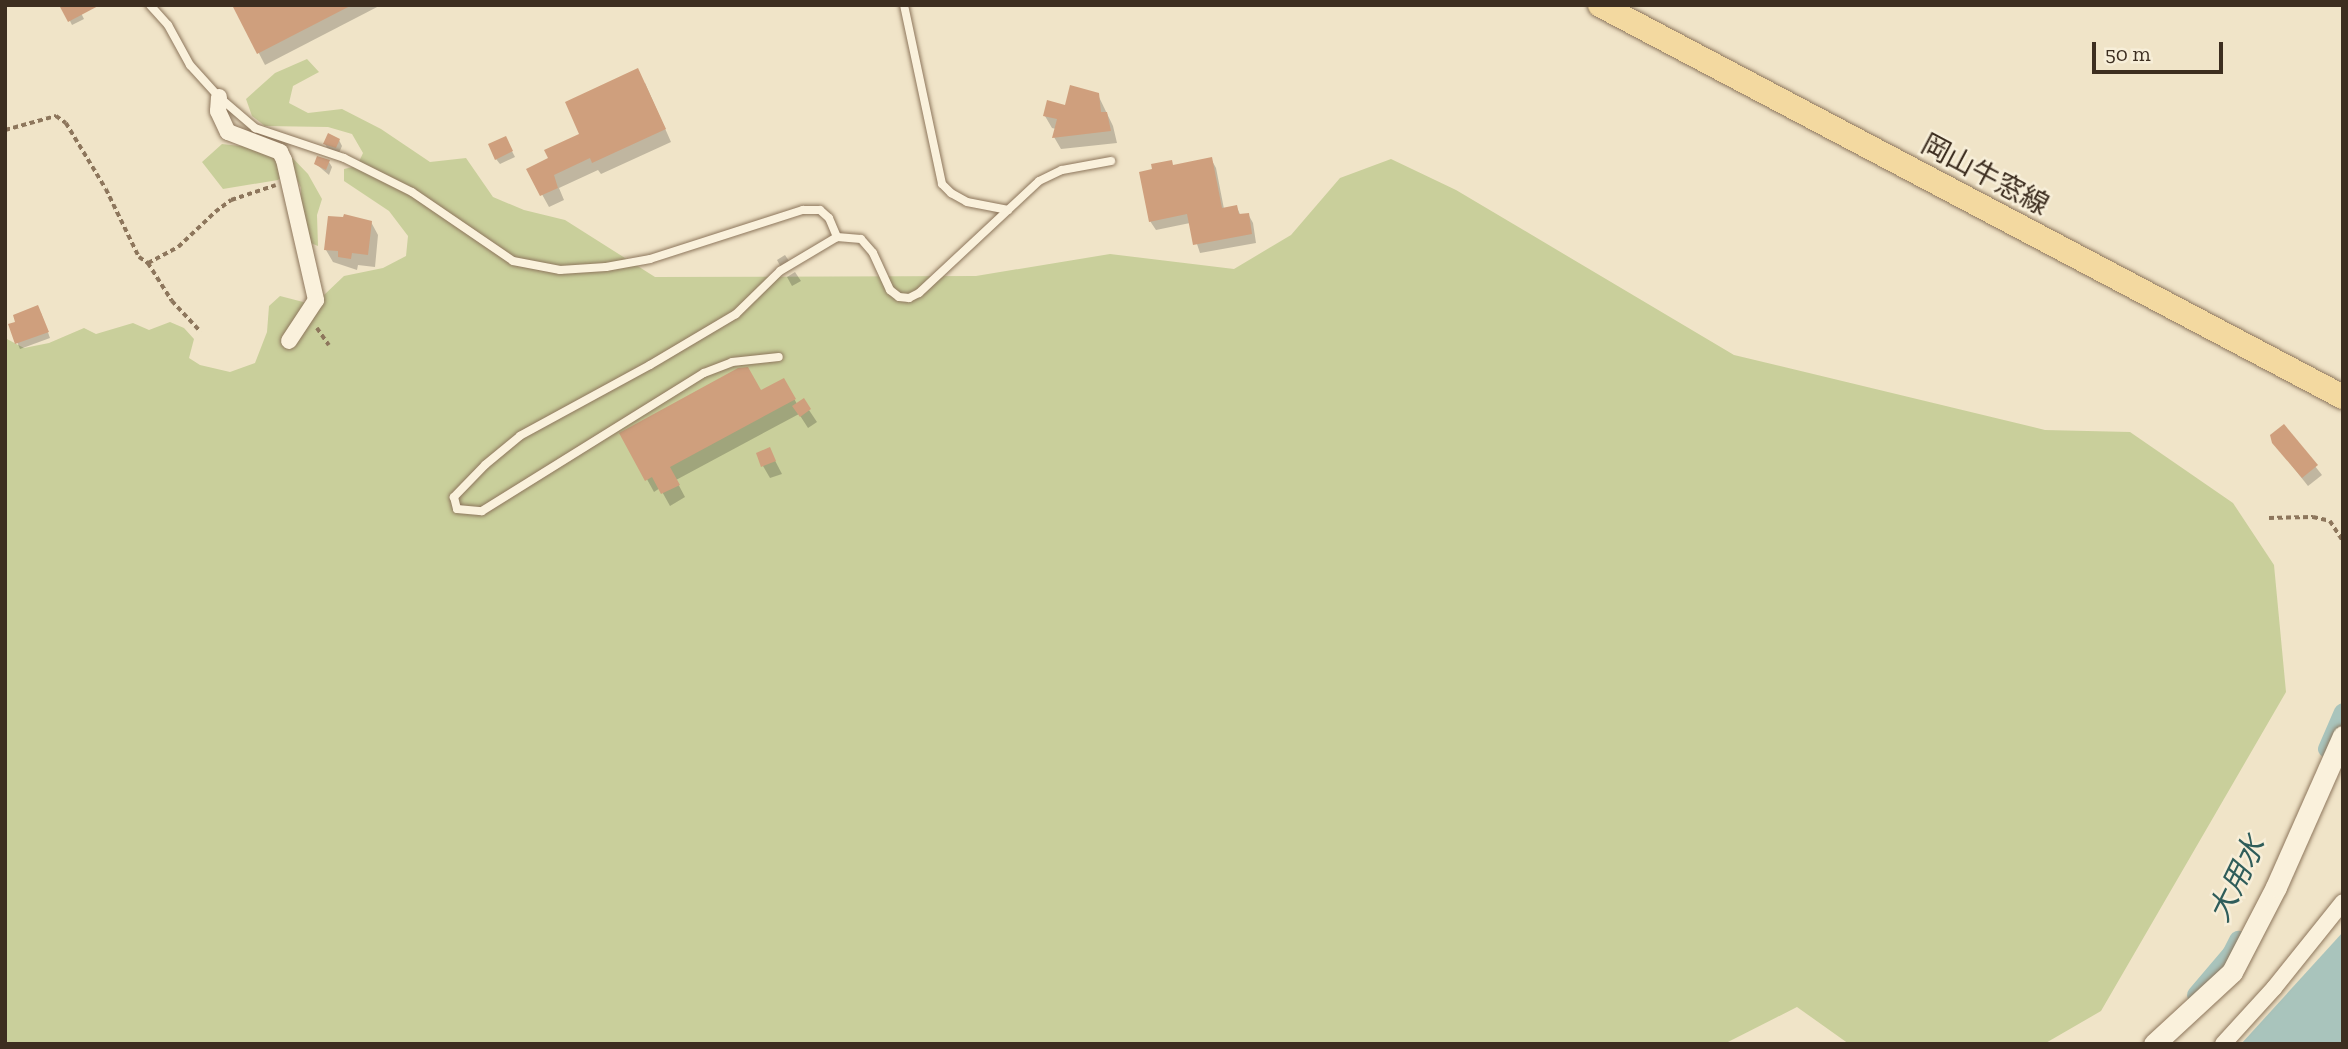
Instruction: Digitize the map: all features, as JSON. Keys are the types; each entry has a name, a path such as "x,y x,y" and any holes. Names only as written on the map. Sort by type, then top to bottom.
{"main road":[{"name":"岡山牛窓線","path":"1600,5 2343,397"},
{"path":"2154,1044 2232,972 2276,887 2343,736"}],"street":[{"path":"219,97 221,122 228,132 280,152 289,181 316,300 289,341"},
{"path":"2223,1044 2274,988 2343,902"}],"lane":[{"path":"150,5 168,24 190,65 219,97 255,128 344,158 412,192 513,261 560,270 650,259 803,210 820,210 830,218 837,237"},
{"path":"904,5 942,184 967,202 1008,210"},
{"path":"779,357 732,362 704,373 482,511 457,509 454,497 485,465 520,436 650,365 736,314 780,271 837,237 861,239 873,253 890,290 899,297 909,298 919,293 1039,181 1062,170 1111,161"}],"path":[{"path":"5,130 57,116 66,123 106,189 139,257 148,263 172,301 201,332"},
{"path":"148,263 178,247 215,212 232,200 289,181"},
{"path":"2269,518 2313,517 2330,521 2343,541"}],"green space":[{"path":"307,59 319,72 293,86 289,103 308,113 342,109 381,129 430,162 466,158 493,197 524,210 565,220 655,277 976,276 1110,254 1234,269 1291,235 1340,178 1391,159 1456,190 1734,355 2045,430 2130,432 2233,503 2274,565 2286,692 2101,1011 2044,1044 1849,1044 1797,1007 1724,1044 5,1044 5,338 24,348 49,343 84,328 96,334 133,323 149,330 170,322 184,328 194,339 189,358 200,365 230,372 255,363 267,332 269,306 280,296 307,303 324,295 344,276 383,268 406,256 408,236 389,211 344,181 344,169 357,166 363,153 352,134 328,127 265,126 252,116 246,99 275,73"},
{"path":"265,138 280,145 308,174 322,199 317,215 318,246 308,242 301,212 301,188 294,173 284,173 278,180 223,189 202,162 222,144 240,146"}],"water":[{"path":"2343,932 2343,1044 2241,1044"}],"building":[{"path":"59,5 100,5 68,22"},
{"path":"232,5 352,5 257,54"},
{"path":"638,68 666,129 592,163 590,158 554,175 558,188 540,196 526,169 548,158 544,150 579,134 565,102"},
{"path":"1070,85 1099,93 1101,112 1107,112 1111,131 1052,138 1057,119 1043,116 1047,100 1065,105"},
{"path":"328,133 340,139 336,148 323,144"},
{"path":"506,136 513,151 495,160 488,144"},
{"path":"317,156 330,160 326,170 314,164"},
{"path":"1212,157 1222,208 1237,205 1239,214 1249,213 1252,234 1193,245 1187,214 1149,222 1139,172 1152,169 1151,164 1172,160 1173,165"},
{"path":"344,214 372,221 368,255 352,253 351,259 338,257 338,251 324,250 328,216 343,217"},
{"path":"38,305 49,332 15,344 8,324 15,322 13,315"},
{"path":"748,367 761,390 784,378 796,399 670,467 680,485 661,494 652,477 645,481 619,433 738,368"},
{"path":"804,398 811,409 800,417 792,406"},
{"path":"2284,424 2318,465 2302,478 2272,443 2270,435"},
{"path":"770,447 776,461 761,467 756,453"}],"waterway":[{"name":"大用水","path":"2327,749 2343,712"},
{"name":"大用水","path":"2196,995 2231,954 2238,940"}]}
